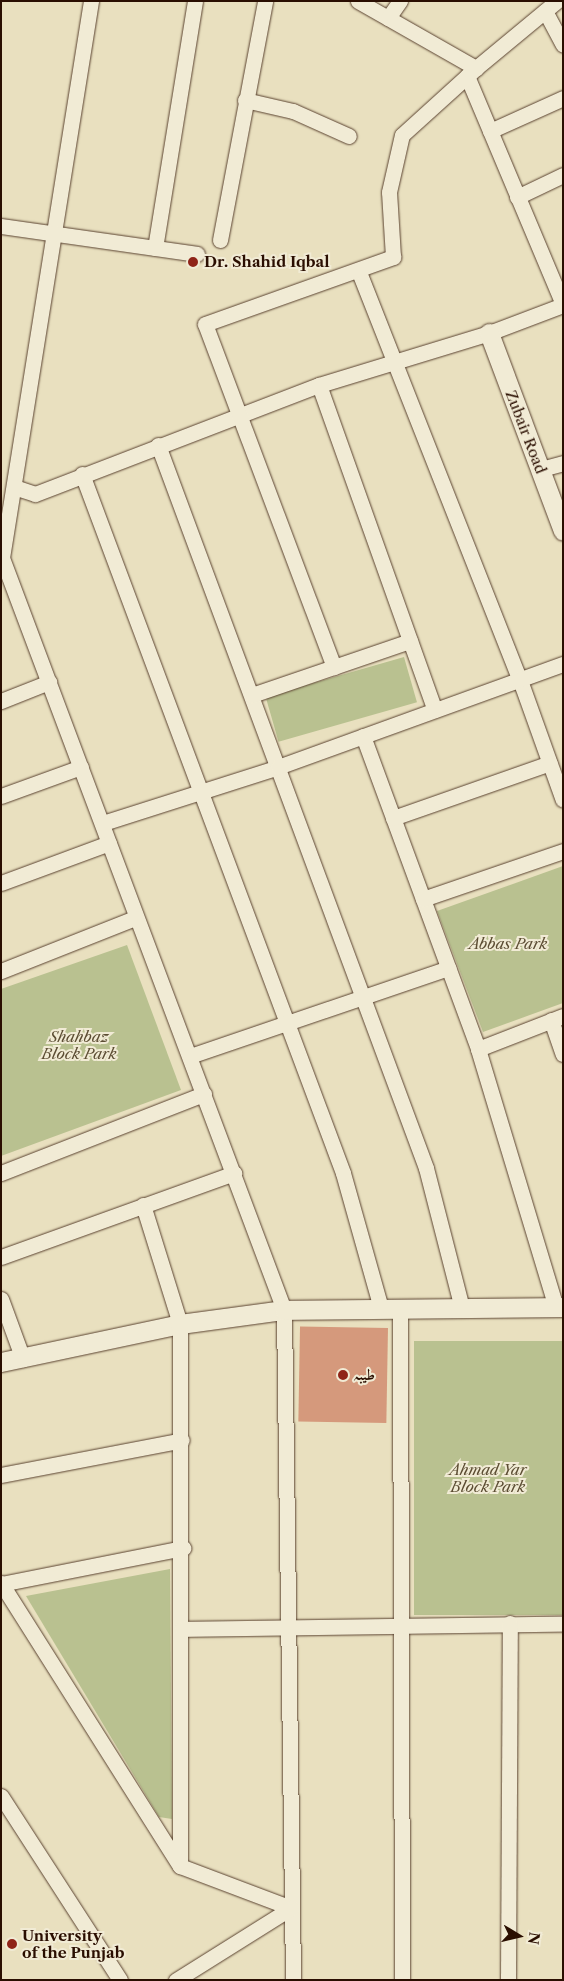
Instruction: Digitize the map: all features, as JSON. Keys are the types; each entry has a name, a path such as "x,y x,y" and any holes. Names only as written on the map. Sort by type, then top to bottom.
{"street":[{"path":"91,1 14,487 3,538 2,558 103,823 135,918 190,1056 284,1310 293,1980"},
{"path":"155,248 195,1"},
{"path":"220,240 265,1"},
{"path":"14,487 35,494 82,474 319,385 489,333 563,304 490,131 471,72 388,18 358,1"},
{"path":"388,18 400,1"},
{"path":"334,667 205,324 359,272 393,256 389,192 402,135 471,72 551,6 563,45"},
{"path":"490,131 563,98"},
{"path":"245,100 292,111 348,136"},
{"path":"518,197 563,175"},
{"path":"1,226 197,254"},
{"path":"359,272 397,361 520,680 563,800"},
{"name":"Zubair Road","path":"489,333 563,531"},
{"path":"319,385 435,710"},
{"path":"158,446 426,1168 462,1308"},
{"path":"541,469 563,463"},
{"path":"82,474 198,792 288,1024 391,1308 400,1626 402,1980"},
{"path":"252,695 410,641"},
{"path":"103,823 278,767 563,664"},
{"path":"1,701 49,682"},
{"path":"1,1362 23,1359 180,1324 284,1310 559,1307 478,1049 363,736"},
{"path":"393,818 550,763"},
{"path":"1,796 81,767"},
{"path":"1,883 109,843"},
{"path":"423,899 563,851"},
{"path":"1,971 135,918"},
{"path":"190,1056 448,968"},
{"path":"478,1049 557,1018 563,1054"},
{"path":"1,1173 204,1094"},
{"path":"1,1256 234,1173"},
{"path":"143,1205 180,1324 183,1548 180,1866"},
{"path":"1,1299 23,1359"},
{"path":"1,1475 182,1440"},
{"path":"183,1548 1,1584 180,1866 291,1908"},
{"path":"508,1980 510,1623"},
{"path":"182,1629 289,1629 510,1623 563,1624"},
{"path":"1,1796 120,1980"},
{"path":"176,1980 291,1908"}],"green space":[{"path":"404,657 417,702 279,742 266,697"},
{"name":"Abbas Park","path":"563,866 563,1003 483,1032 437,911"},
{"name":"Shahbaz Block Park","path":"127,945 181,1090 1,1156 1,989"},
{"name":"Ahmad Yar Block Park","path":"414,1341 563,1341 563,1615 414,1615"},
{"path":"170,1569 172,1819 159,1817 26,1596"}],"building":[{"name":"طیبہ","path":"300,1326 388,1328 386,1423 298,1421"}],"place":[{"name":"Dr. Shahid Iqbal","path":"193,262"},
{"name":"طیبہ","path":"343,1375"},
{"name":"University of the Punjab","path":"12,1944"}]}
